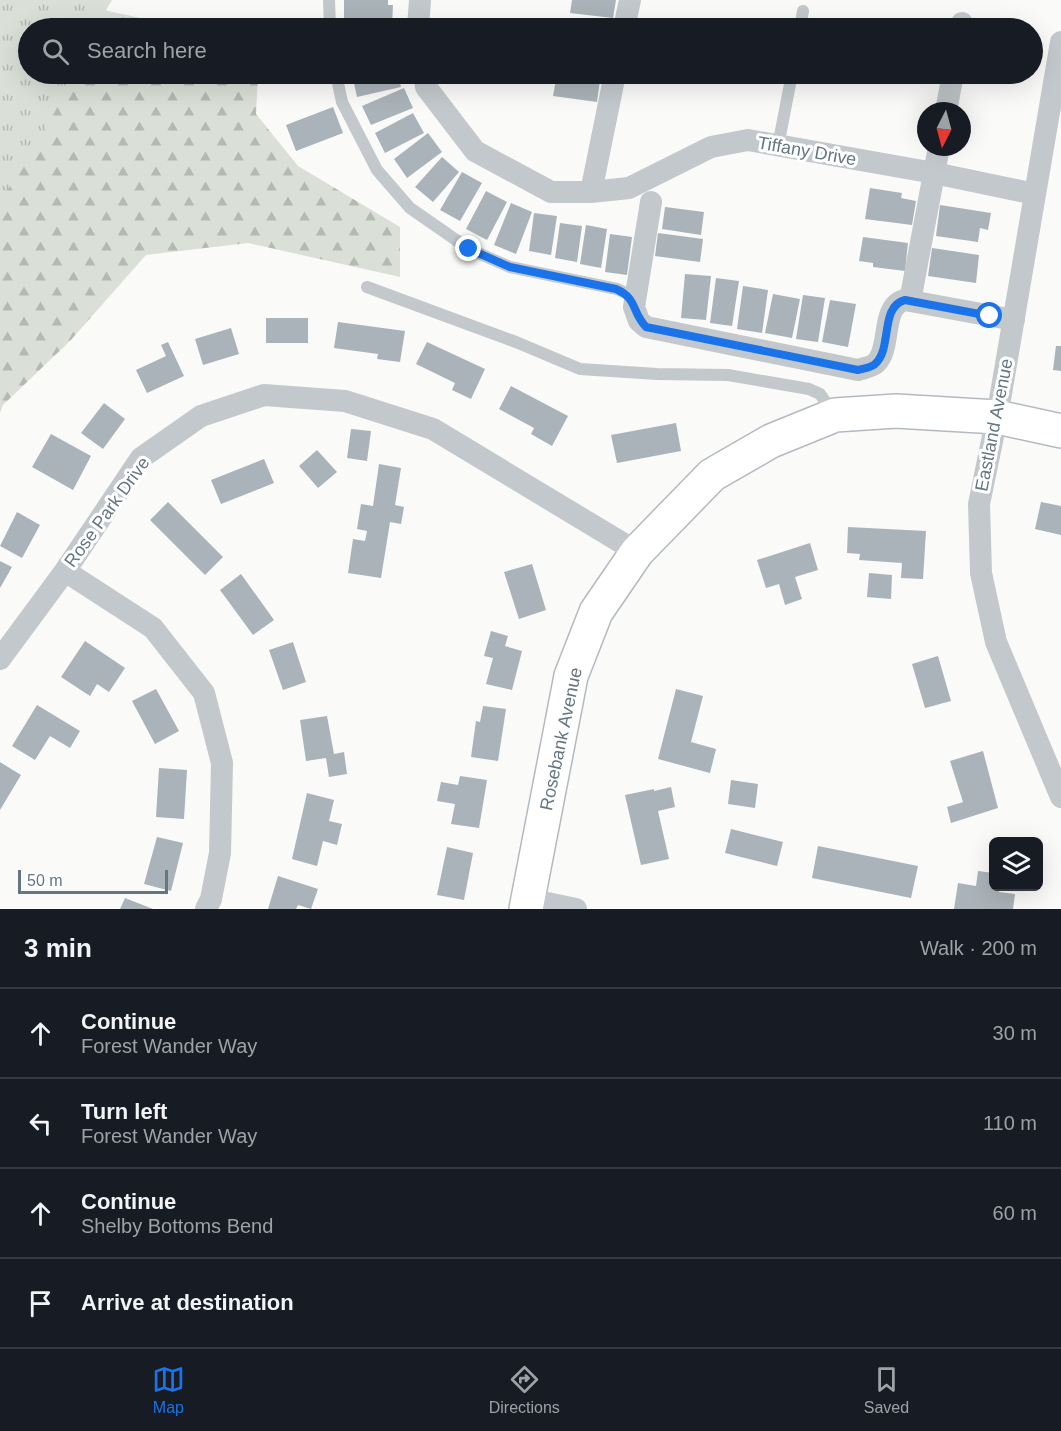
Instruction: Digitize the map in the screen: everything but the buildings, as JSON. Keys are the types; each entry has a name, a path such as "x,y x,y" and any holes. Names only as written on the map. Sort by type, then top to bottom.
{"street":[{"path":"419,18 420,0"},
{"path":"626,18 630,0"},
{"name":"Eastland Avenue","path":"1061,42 980,504 981,573 996,642 1061,797"},
{"name":"Tiffany Drive","path":"426,84 476,151 551,192 591,192 629,188 711,147 748,140 934,173 1035,194"},
{"path":"591,192 613,84"},
{"path":"948,102 951,84"},
{"path":"910,301 937,156"},
{"path":"651,202 634,307 639,321 646,327 858,370 876,364 881,356 892,309 898,302 905,300 1014,320"},
{"name":"Rose Park Drive","path":"0,659 65,571 141,458 201,416 264,395 345,401 433,429 637,552"},
{"name":"Rosebank Avenue","path":"527,904 571,676 596,612 637,552 712,475 771,441 835,415 896,411 997,417 1061,431"},
{"path":"65,571 153,628 204,693 222,763 220,853 211,898 206,909"},
{"path":"527,904 576,909"}],"lane":[{"path":"329,0 330,18"},
{"path":"802,18 803,11"},
{"path":"338,84 342,102 377,170 410,208 469,249 510,267 616,289 628,294 634,307"},
{"path":"778,146 790,84"},
{"path":"367,286 516,342 580,369 657,374 728,375 808,389 820,394 835,415"}],"green space":[{"path":"0,0 86,6 140,18 18,18 18,84 258,84 256,114 298,166 400,227 400,277 248,243 146,255 70,341 3,405 0,413"},
{"path":"0,0 112,0 101,18 18,18 18,84 69,84 40,139 0,201"}],"route":[{"path":"469,249 510,267 616,289 628,294 639,321 646,327 858,370 876,364 881,356 892,309 898,302 905,300 990,316"}]}
